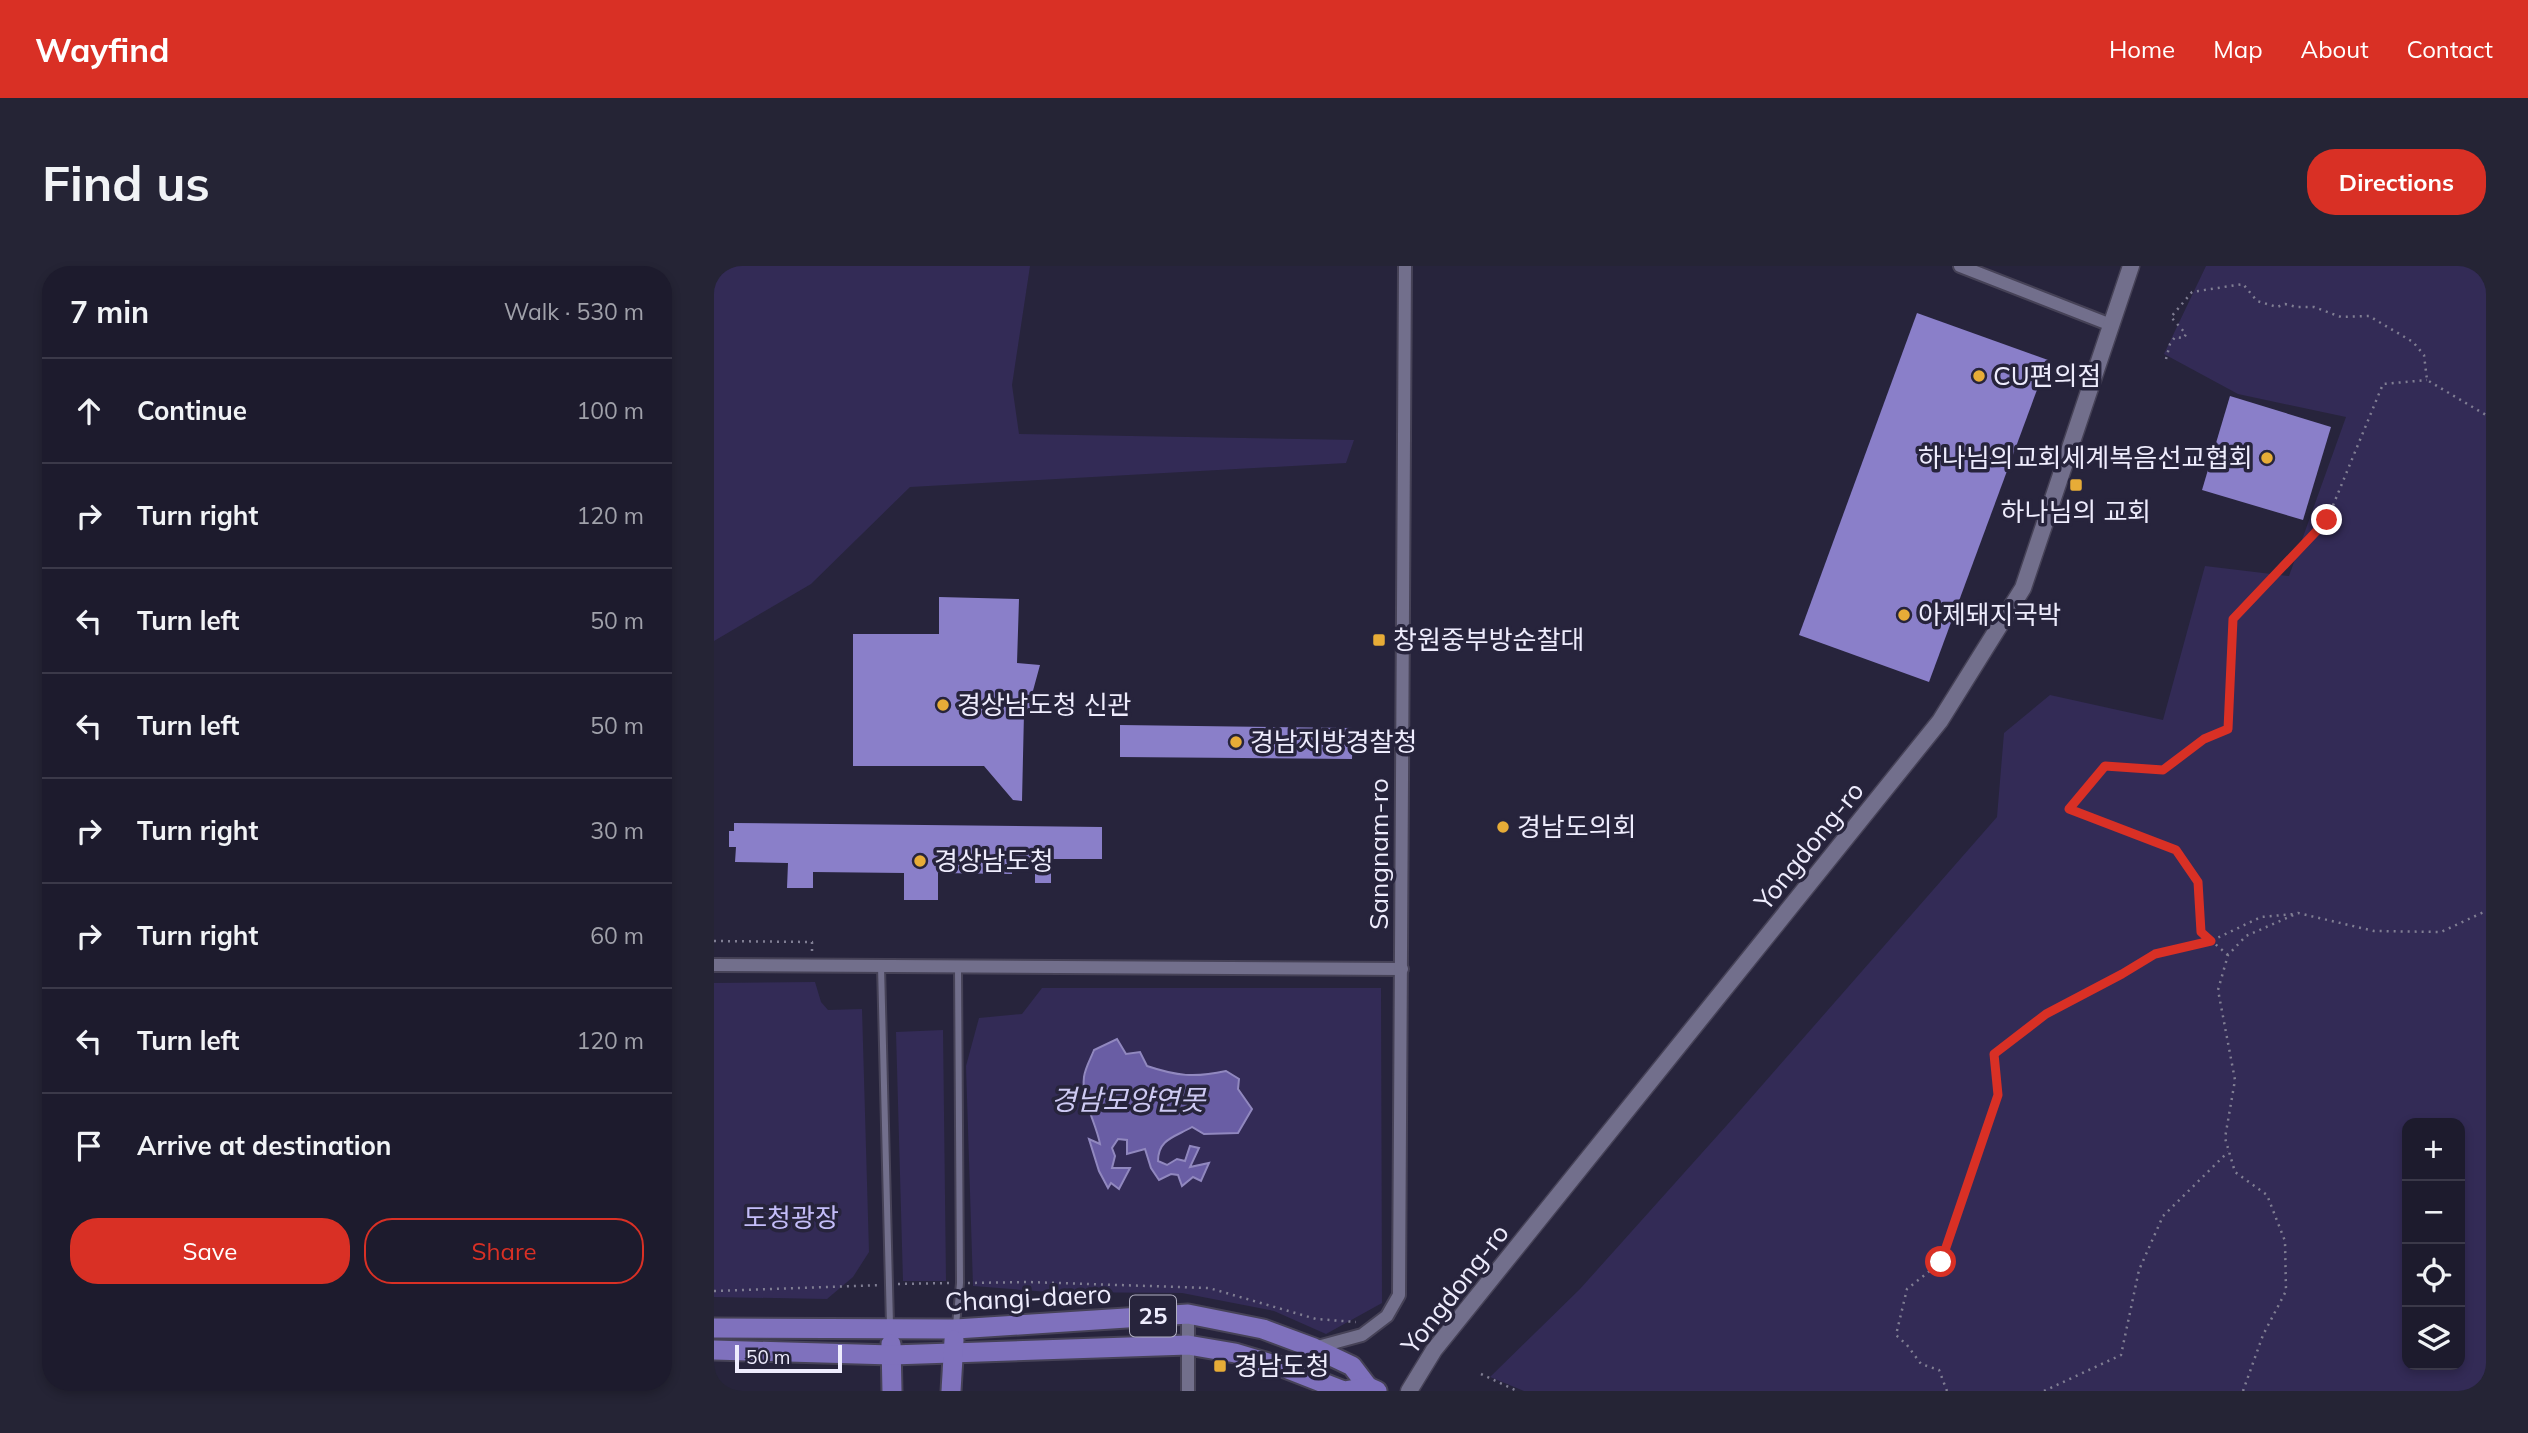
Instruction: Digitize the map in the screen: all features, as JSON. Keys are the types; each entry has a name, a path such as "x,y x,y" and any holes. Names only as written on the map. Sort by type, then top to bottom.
{"main road":[{"name":"Changi-daero","path":"714,1328 956,1329 1188,1314 1264,1329 1314,1348 1352,1366 1373,1389"},
{"path":"890,1329 892,1391"},
{"path":"951,1391 951,1353 956,1329"},
{"name":"Changi-daero","path":"714,1350 892,1355 1188,1345 1235,1353 1344,1391 1373,1389"}],"street":[{"name":"Sangnam-ro","path":"1314,1348 1362,1335 1387,1316 1399,1295 1405,266"},
{"path":"1962,266 2110,325"},
{"name":"Yongdong-ro","path":"1409,1391 1434,1350 1940,721 2023,588 2131,266"},
{"path":"714,965 1402,969"},
{"path":"1188,1314 1188,1391"}],"lane":[{"path":"881,966 890,1329"},
{"path":"956,1329 960,1283 958,967"}],"path":[{"path":"2166,359 2175,337 2184,338 2186,334 2171,317 2192,292 2243,284 2257,301 2277,307 2285,304 2314,307 2341,317 2369,316 2413,342 2424,355 2427,380"},
{"path":"2228,955 2201,932 2198,882 2176,850 2069,809 2105,766 2163,770 2204,739 2228,729 2233,619 2327,520 2383,384 2427,380 2486,415"},
{"path":"1947,1391 1939,1370 1921,1364 1908,1345 1896,1335 1907,1289 1941,1262 1998,1095 1994,1054 2046,1014 2155,954 2211,941 2261,917 2298,913 2374,931 2441,932 2486,911"},
{"path":"2242,1391 2263,1335 2286,1292 2285,1241 2267,1195 2235,1172 2228,1152 2225,1138 2235,1080 2218,990 2228,955 2246,936 2298,913"},
{"path":"714,941 812,942 811,966"},
{"path":"2044,1391 2121,1355 2139,1270 2163,1216 2228,1152"},
{"path":"714,1291 1028,1282 1209,1288 1316,1319 1376,1324"},
{"path":"1481,1374 1517,1391"}],"green space":[{"path":"714,266 1030,266 1012,385 1019,434 1354,440 1346,463 910,487 811,584 714,641"},
{"path":"2206,266 2486,266 2486,1391 1524,1391 1490,1377 1580,1289 1997,817 2004,733 2050,695 2163,720 2205,566 2289,576 2346,417 2238,394 2164,354"},
{"name":"도청광장","path":"815,982 821,1002 828,1010 862,1009 869,1252 853,1277 827,1299 714,1297 714,983"},
{"path":"1042,988 1381,988 1382,1303 1326,1334 1274,1311 1182,1293 1049,1292 973,1286 966,1066 979,1018 1022,1014"},
{"path":"943,1030 946,1281 903,1281 896,1032"}],"water":[{"name":"경남모양연못","path":"1117,1039 1126,1054 1140,1052 1147,1066 1186,1075 1226,1071 1239,1079 1238,1089 1252,1109 1238,1133 1204,1134 1192,1127 1164,1143 1161,1148 1158,1161 1167,1165 1177,1159 1185,1161 1190,1146 1199,1148 1190,1167 1209,1163 1201,1181 1193,1177 1182,1186 1178,1175 1171,1174 1159,1180 1151,1168 1145,1149 1127,1154 1127,1140 1118,1139 1112,1148 1115,1156 1112,1168 1130,1168 1119,1189 1111,1183 1108,1188 1099,1171 1089,1139 1100,1144 1087,1103 1084,1077 1094,1050"}],"building":[{"path":"1917,313 2048,360 1929,682 1799,635"},
{"name":"하나님의교회세계복음선교협회","path":"2230,396 2331,427 2303,520 2202,490"},
{"name":"경상남도청 신관","path":"939,597 1019,599 1017,663 1040,665 1031,698 1034,712 1024,713 1022,801 1013,800 984,766 853,766 853,634 939,634"},
{"name":"경남지방경찰청","path":"1120,725 1353,728 1352,759 1120,757"},
{"name":"경상남도청","path":"734,823 1102,827 1102,859 1051,859 1051,883 1035,883 1035,865 1012,865 1012,874 938,873 938,900 904,900 904,873 813,872 813,888 787,888 788,863 735,862 736,847 729,847 729,831 734,831"}],"place":[{"name":"CU편의점","path":"1979,376"},
{"name":"하나님의교회세계복음선교협회","path":"2267,458"},
{"name":"하나님의 교회","path":"2076,485"},
{"name":"아제돼지국박","path":"1904,615"},
{"name":"창원중부방순찰대","path":"1379,640"},
{"name":"경상남도청 신관","path":"943,705"},
{"name":"경남지방경찰청","path":"1236,742"},
{"name":"경남도의회","path":"1503,827"},
{"name":"경상남도청","path":"920,861"},
{"name":"경남도청","path":"1220,1366"}],"route":[{"path":"1941,1262 1998,1095 1994,1054 2046,1014 2155,954 2211,941 2201,932 2198,882 2176,850 2069,809 2105,766 2163,770 2204,739 2228,729 2233,619 2327,520"}]}
